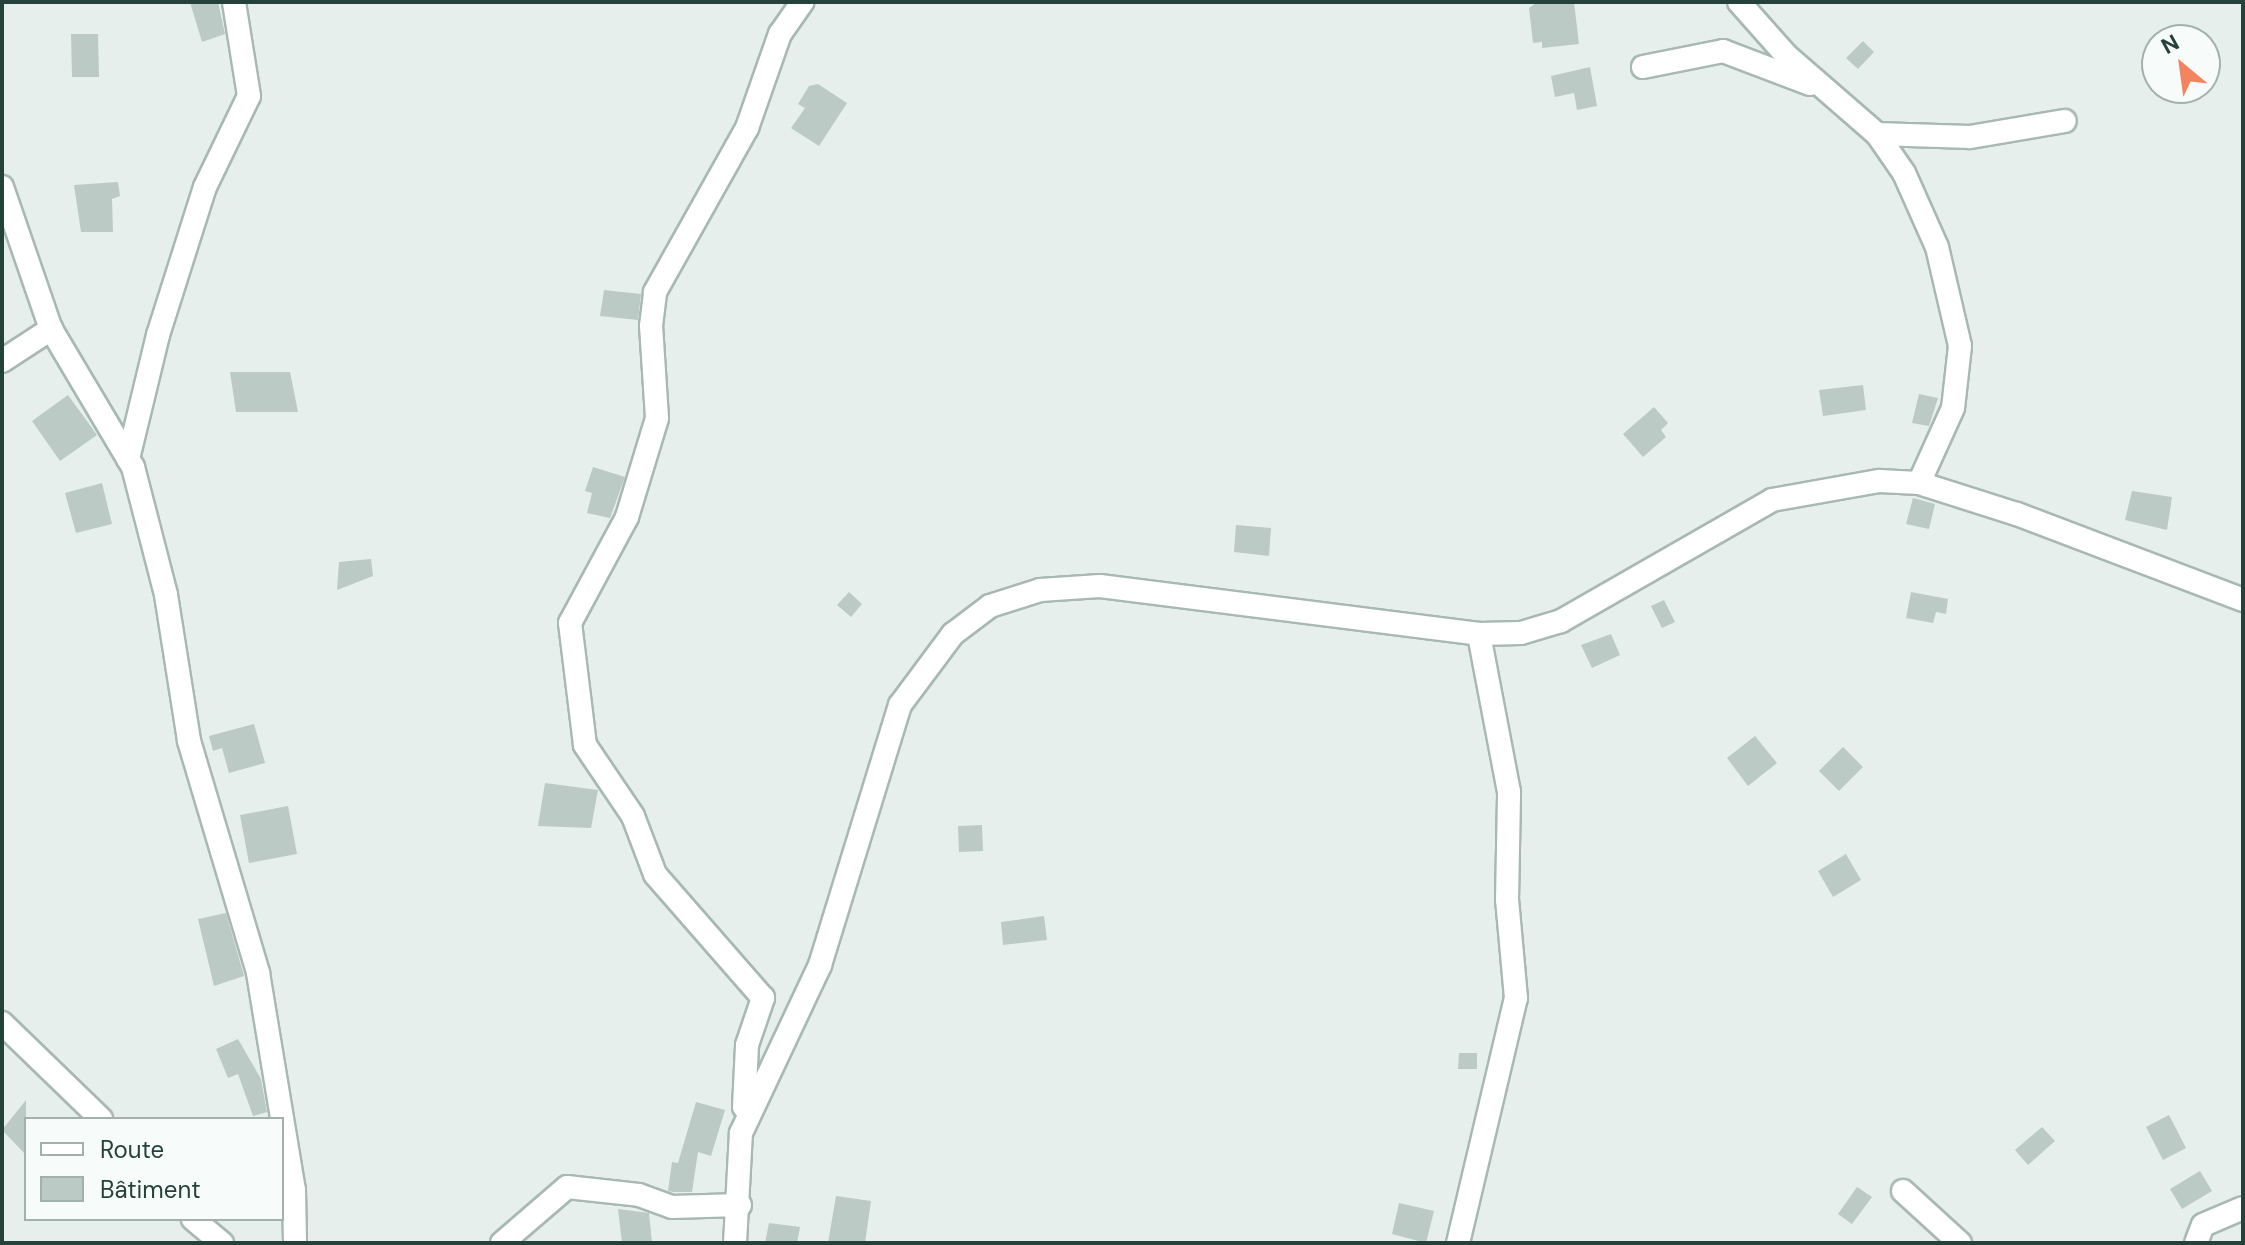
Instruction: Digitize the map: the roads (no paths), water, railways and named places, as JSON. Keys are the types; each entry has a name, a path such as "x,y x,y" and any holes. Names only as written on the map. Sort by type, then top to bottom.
{"street":[{"path":"128,459 158,335 205,187 249,96 234,2"},
{"path":"735,1243 740,1205 747,1045 763,998 655,874 633,816 585,745 570,623 627,517 657,418 655,292 747,128 780,34 802,2"},
{"path":"1739,2 1822,89 1877,134 1904,173 1937,247 1960,346 1953,408 1919,483"},
{"path":"1643,67 1723,51 1822,89"},
{"path":"1877,134 1970,137 2065,121"},
{"path":"2,187 51,329 128,459 166,595 189,741 258,973 282,1117"},
{"path":"2,361 51,329"},
{"path":"741,1133 820,965 900,705 953,634 990,606 1040,590 1100,586 1479,634 1521,633 1561,621 1772,500 1841,485 1919,483 2243,600"},
{"path":"1458,1243 1516,998 1507,900 1509,792 1479,634"},
{"path":"2,1023 99,1117"},
{"path":"284,1130 294,1190 295,1243"},
{"path":"502,1243 567,1187 639,1195 672,1207 740,1205"},
{"path":"1903,1191 1960,1243"},
{"path":"2196,1243 2203,1225 2243,1208"},
{"path":"195,1221 222,1243"}]}
